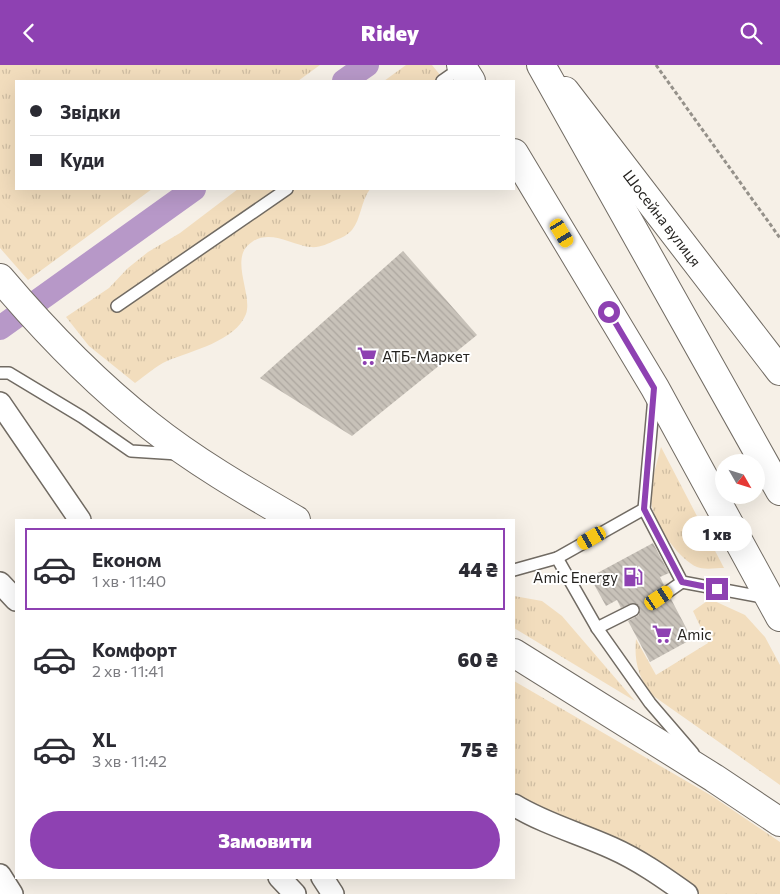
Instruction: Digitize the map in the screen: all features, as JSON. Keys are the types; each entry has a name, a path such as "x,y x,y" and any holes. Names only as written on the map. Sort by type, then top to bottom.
{"main road":[{"path":"541,65 780,491"},
{"name":"Шосейна вулиця","path":"545,65 780,371"},
{"path":"515,155 654,388 775,608"},
{"path":"0,278 49,335 149,425 239,487 294,519"},
{"path":"515,654 714,778 780,822"}],"street":[{"path":"0,403 79,519"},
{"path":"0,419 70,519"},
{"path":"0,583 15,599"},
{"path":"515,806 566,831 634,859 687,894"},
{"path":"0,875 12,894"},
{"path":"281,879 295,894"},
{"path":"324,879 335,894"}],"lane":[{"path":"117,307 286,190"},
{"path":"0,373 9,373 66,407 131,451 193,455"},
{"path":"654,388 644,509 682,582 775,608"},
{"path":"515,570 557,558 644,509"},
{"path":"557,558 597,627 650,703 714,778"},
{"path":"659,598 682,582"},
{"path":"597,627 633,610"}],"path":[{"path":"656,65 780,238"}],"green space":[{"path":"0,65 320,65 299,80 15,80 15,190 151,190 28,280 0,248"},
{"path":"406,65 432,65 444,80 385,80"},
{"path":"237,190 369,190 355,226 350,232 340,238 314,247 303,246 274,237 259,238 252,242 245,249 242,257 241,266 247,306 246,314 241,323 223,338 163,363 135,383 89,346 66,317 109,288 128,268 148,252 180,233"},
{"path":"661,447 724,568 703,568 690,563 674,548 661,528 652,509 651,493"},
{"path":"515,596 542,601 562,616 635,701 515,629"},
{"path":"710,599 745,615 765,637 780,665 780,785 652,695 640,675 636,662 636,639 656,675 708,643 693,611"},
{"path":"515,682 712,796 780,842 780,894 700,894 672,877 515,798"}],"building":[{"name":"АТБ-Маркет","path":"403,251 477,335 352,436 260,378"},
{"path":"653,543 669,573 660,577 664,585 652,594 653,602 660,605 671,599 692,639 650,662 628,621 639,615 639,606 633,603 621,608 617,600 606,606 590,577"}],"waterway":[{"path":"345,80 367,65"},
{"path":"0,328 193,190"}],"place":[{"name":"АТБ-Маркет","path":"367,356"},
{"name":"Amic Energy","path":"633,577"},
{"name":"Amic","path":"662,634"}],"route":[{"path":"609,312 654,388 644,509 682,582 717,589"}]}
